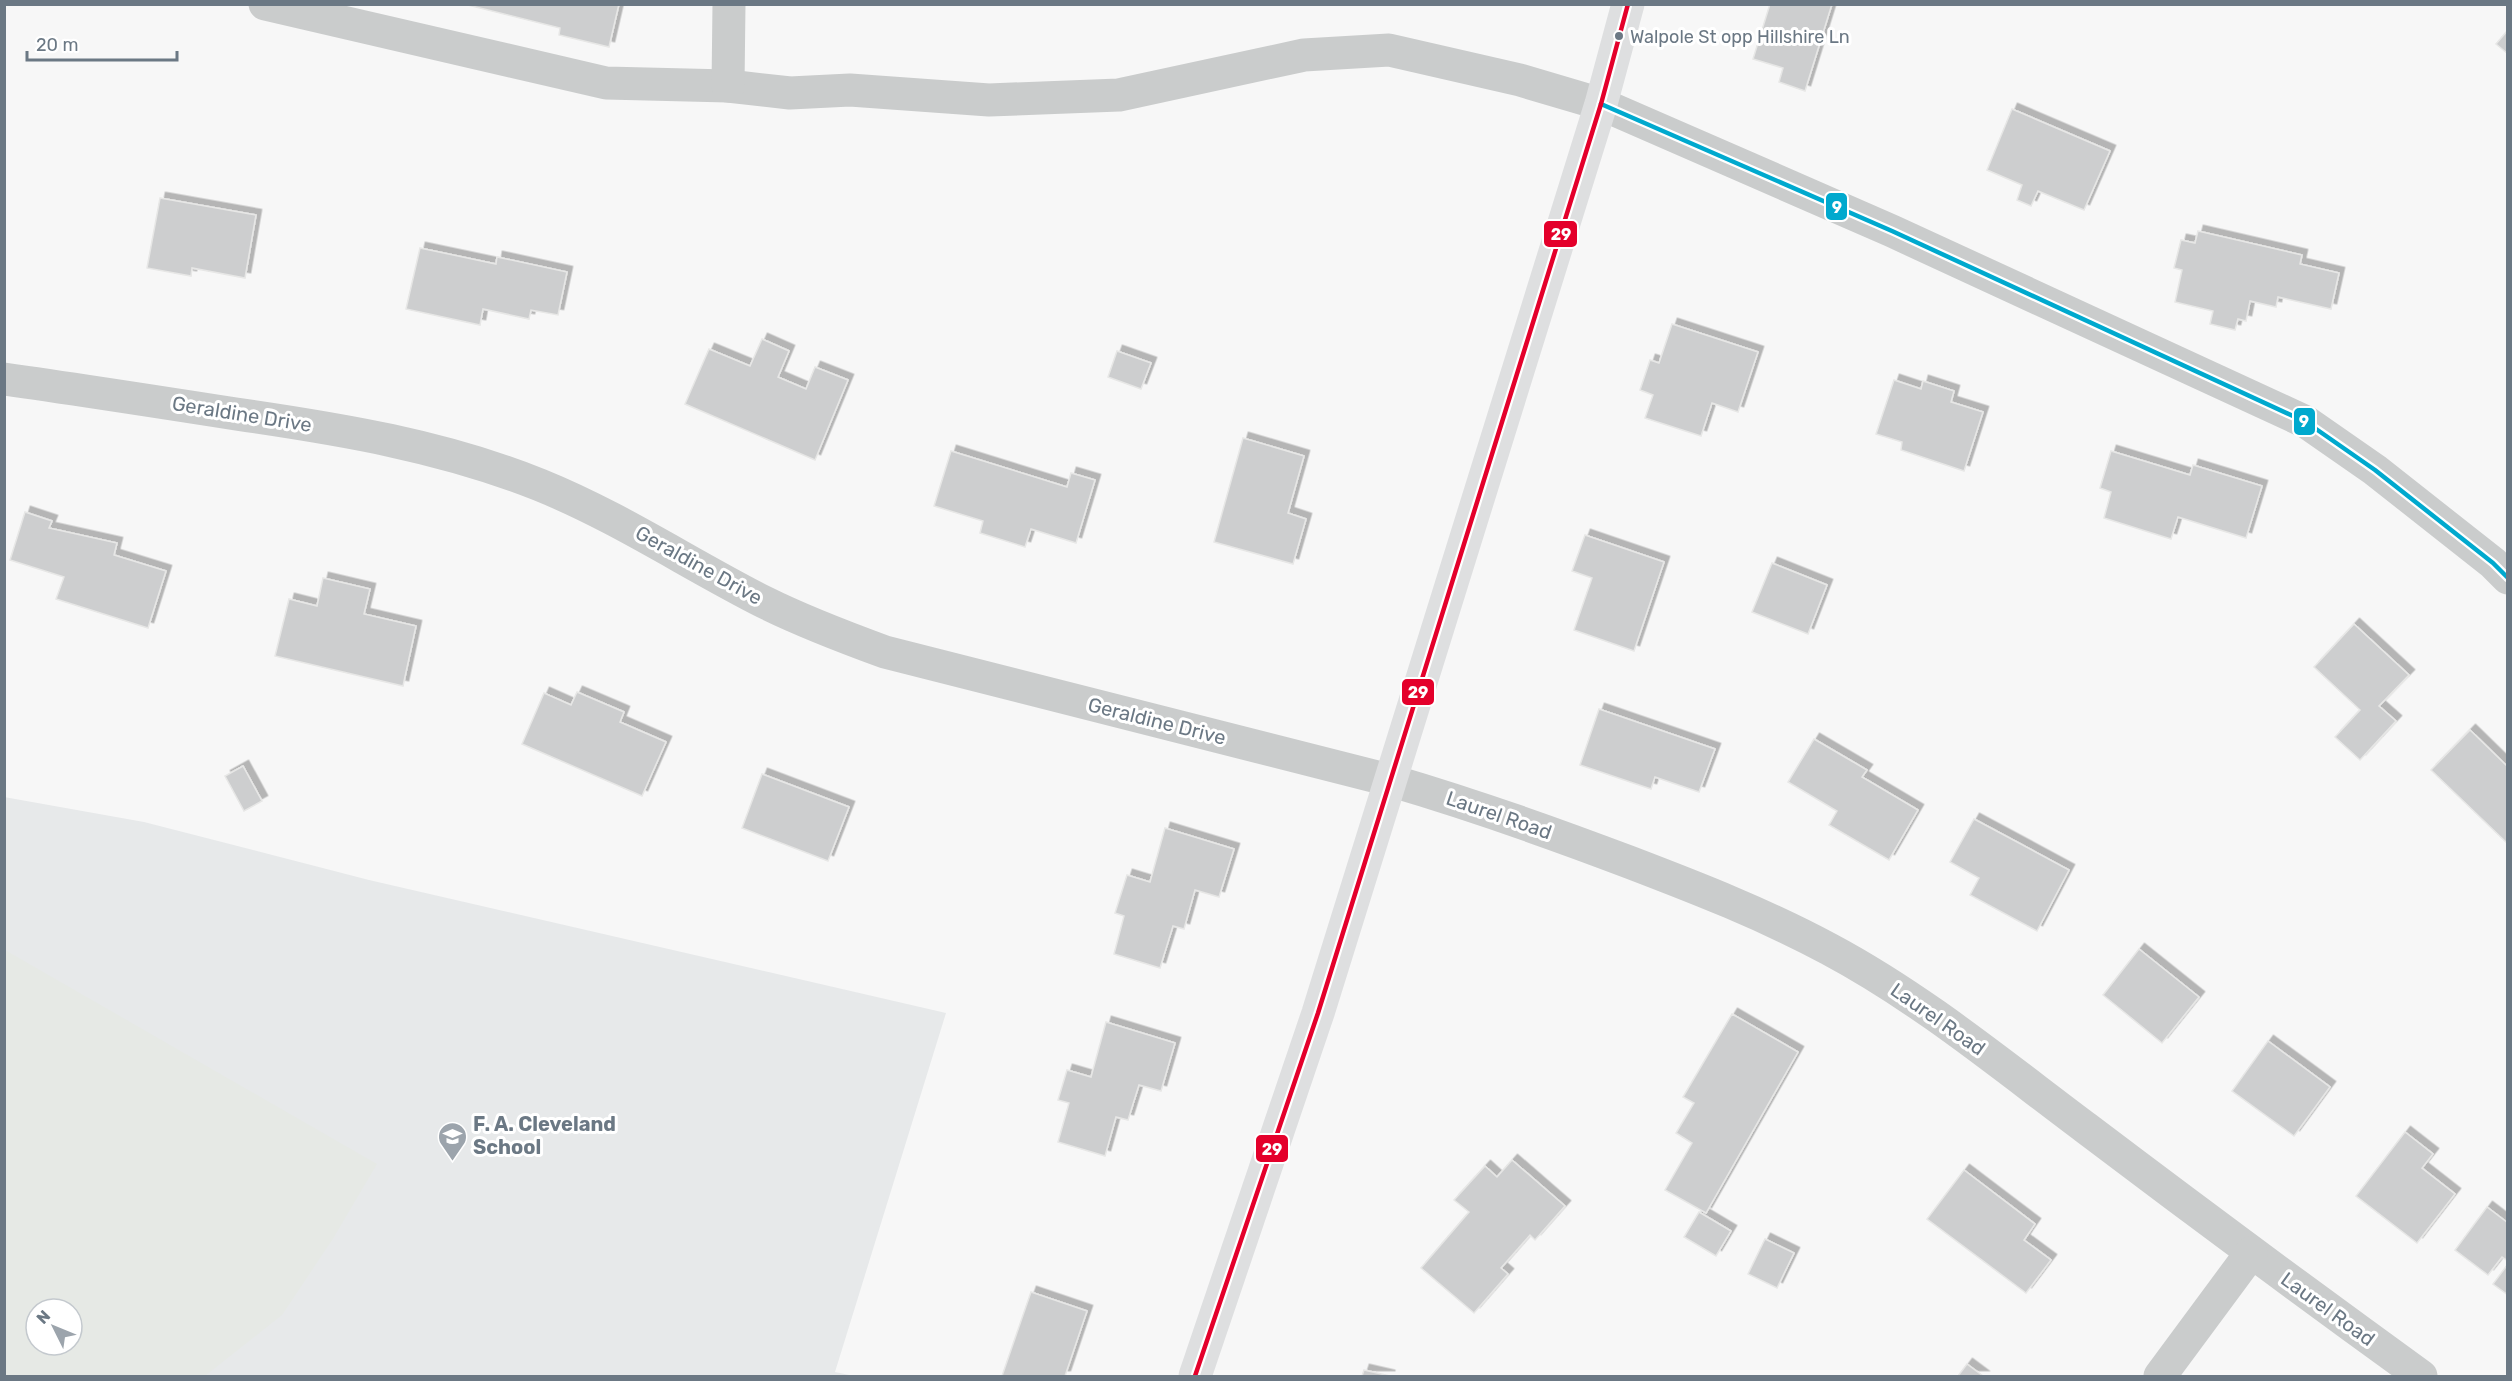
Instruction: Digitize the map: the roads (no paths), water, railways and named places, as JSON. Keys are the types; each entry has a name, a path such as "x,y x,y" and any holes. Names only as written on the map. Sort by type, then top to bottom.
{"main road":[{"path":"1195,1377 1318,1013 1601,104 1628,4"}],"street":[{"path":"265,4 606,83 728,86 790,93 850,90 988,100 1119,95 1304,56 1389,50 1520,80 1601,104 1892,231 2306,422 2375,470 2493,563 2508,578"},
{"path":"728,86 729,4"},
{"name":"Geraldine Drive","path":"4,379 329,428 476,461 541,485 603,513 762,601 823,630 864,645 1389,780"},
{"name":"Laurel Road","path":"1389,780 1472,805 1689,885 1770,919 1889,984 1957,1031 2421,1377"},
{"path":"2160,1377 2252,1253"}],"place":[{"name":"Walpole St opp Hillshire Ln","path":"1619,36"},
{"name":"F. A. Cleveland School","path":"452,1162"}]}
